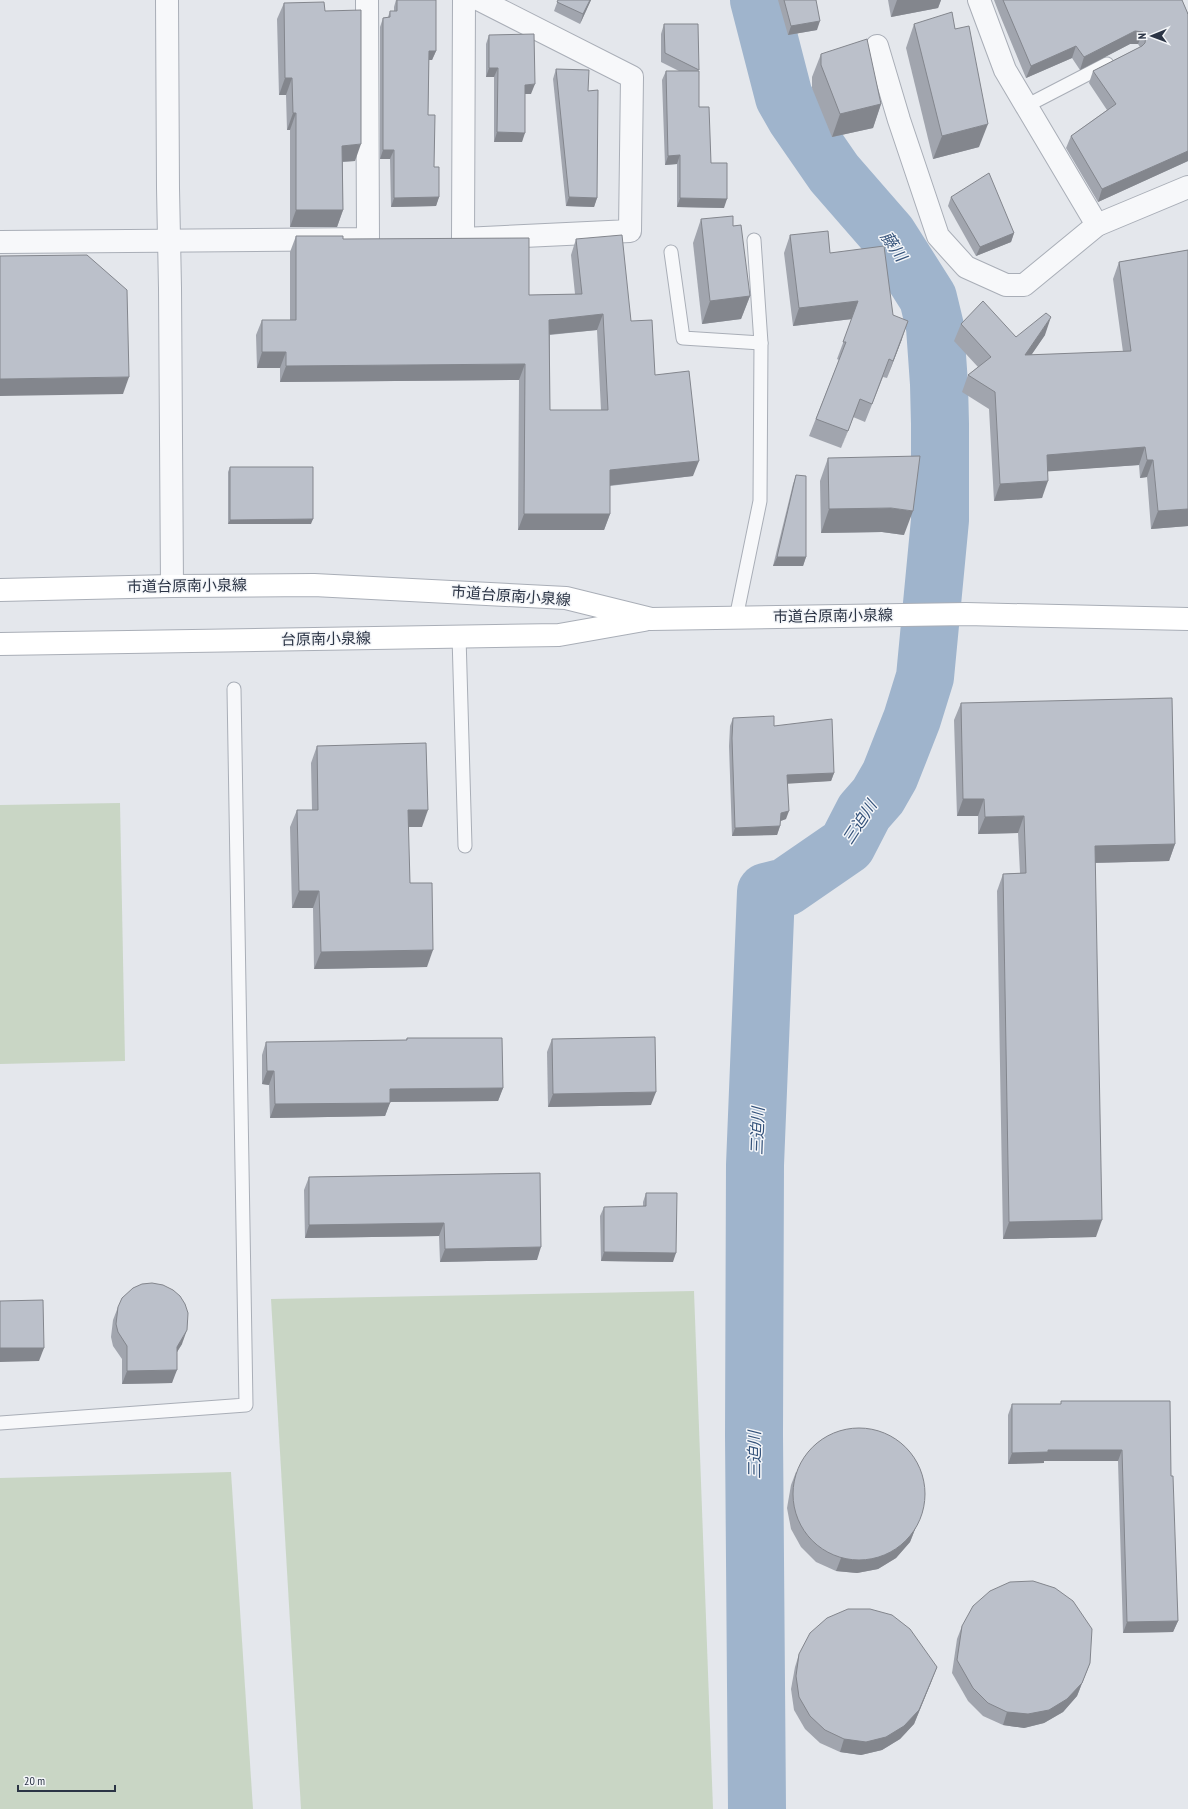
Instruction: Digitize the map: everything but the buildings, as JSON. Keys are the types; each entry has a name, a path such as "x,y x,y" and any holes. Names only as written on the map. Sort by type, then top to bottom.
{"street":[{"path":"167,0 172,586"},
{"path":"0,242 368,239 367,0"},
{"path":"464,0 463,239 630,232 632,77 480,0"},
{"path":"979,0 1005,70 1097,226"},
{"path":"877,46 899,120 938,236 966,267 1006,285 1024,285 1097,226 1188,187"},
{"name":"市道台原南小泉線","path":"0,590 172,586 314,585 566,598 651,619 966,614 1188,619"},
{"name":"台原南小泉線","path":"0,644 559,635 651,619"}],"lane":[{"path":"1026,106 1120,58"},
{"path":"736,618 760,501 761,343 754,240"},
{"path":"671,252 683,338 761,343"},
{"path":"459,636 465,846"},
{"path":"0,1422 246,1405 234,689"}],"green space":[{"path":"120,803 125,1061 0,1064 0,805"},
{"path":"694,1291 713,1809 301,1809 271,1299"},
{"path":"231,1472 253,1809 0,1809 0,1478"}],"waterway":[{"name":"三迫川","path":"757,1809 754,1435 755,1165 766,892 786,887 847,845 864,812 878,796 890,775 912,719 925,677 940,520 939,384 935,327 928,298 888,235 834,173 796,118 784,97 759,0"}],"water label":[{"name":"藤川","path":"894,246"}]}
